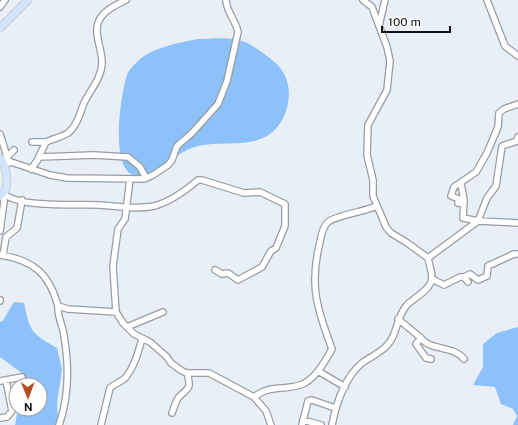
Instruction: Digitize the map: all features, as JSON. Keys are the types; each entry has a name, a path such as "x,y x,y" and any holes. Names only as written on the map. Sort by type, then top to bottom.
{"main road":[{"path":"0,28 28,0"},
{"path":"2,195 7,169 5,161"}],"street":[{"path":"0,7 5,0"},
{"path":"32,142 46,142 68,133 94,89 102,68 102,60 98,46 99,21 107,11 126,0"},
{"path":"5,161 50,175 67,178 146,178 168,165 172,160 177,146 192,133 218,104 226,82 238,32 226,6 226,0"},
{"path":"332,425 335,408 351,377 362,364 386,348 391,341 398,319 407,305 427,289 432,279 428,258 391,233 386,227 373,196 373,180 367,155 368,125 387,90 390,61 387,47 372,6 362,0"},
{"path":"379,26 385,0"},
{"path":"487,0 501,39 510,51 518,56"},
{"path":"464,204 458,203 459,199 451,196 454,187 461,184 476,172 487,153 498,127 499,113 504,109 518,104"},
{"path":"0,134 5,161"},
{"path":"428,258 478,221 487,198 496,186 502,146 517,141 518,137"},
{"path":"31,169 46,142"},
{"path":"5,161 14,150"},
{"path":"39,157 94,155 128,156 140,167 146,178"},
{"path":"130,179 125,208 125,220 118,229 113,266 116,312 134,334 150,342 167,357 171,363 188,373 209,373 254,397 266,411 271,425"},
{"path":"2,195 8,198 40,204 125,208 154,206 184,192 198,180 244,193 260,192 285,204 285,226 280,241 276,248 271,251 262,267 238,280 228,273 222,274 215,270"},
{"path":"461,184 464,204 463,218 478,221 518,223"},
{"path":"0,231 4,202 2,195"},
{"path":"22,200 17,228 6,237 1,255 18,257 33,266 51,284 58,306 57,311 64,335 67,380 62,415 59,425"},
{"path":"254,397 270,388 296,386 305,382 318,371 332,349 316,302 316,260 322,234 327,222 337,217 362,212 377,206"},
{"path":"432,279 444,285 460,277 466,279 470,274 478,280 482,279 487,276 488,266 514,254 518,254"},
{"path":"58,306 68,309 116,312"},
{"path":"127,327 163,312"},
{"path":"398,319 433,346 459,352 464,359"},
{"path":"101,425 110,388 114,384 125,379 134,365 142,338"},
{"path":"421,338 416,344 426,358 431,359"},
{"path":"318,371 345,387"},
{"path":"172,413 179,396 187,392 189,386 188,373"},
{"path":"0,381 6,380 12,411 7,417 0,418"},
{"path":"321,425 303,423 308,401 312,400 335,408"}],"shaded area":[{"path":"227,38 239,40 254,47 275,62 286,78 288,87 289,97 284,116 273,132 256,141 196,146 181,153 157,170 150,173 137,176 128,172 122,161 119,131 122,98 128,73 136,63 149,53 164,47 197,39"},
{"path":"14,302 24,303 28,320 33,331 42,339 57,348 62,369 57,403 58,419 55,425 15,425 16,417 48,417 48,377 24,377 23,374 0,357 0,321 2,322"},
{"path":"518,327 518,425 513,425 517,416 513,409 501,404 495,387 473,385 483,367 483,344 497,333"}]}
